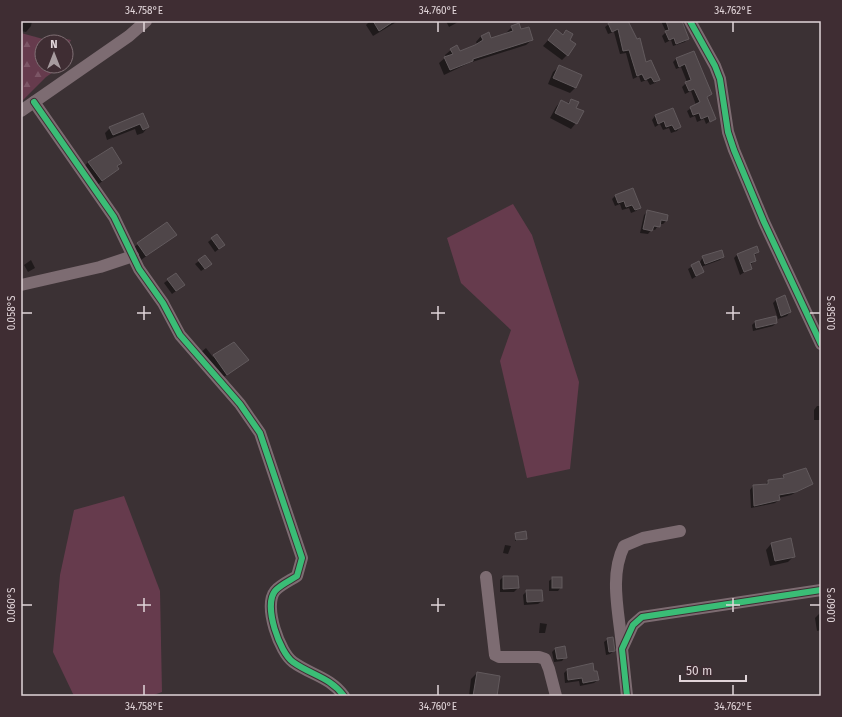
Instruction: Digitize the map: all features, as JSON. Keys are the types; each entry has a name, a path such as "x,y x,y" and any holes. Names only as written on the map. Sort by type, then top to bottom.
{"street":[{"path":"21,111 129,36 146,21"},
{"path":"690,21 715,66 720,79 728,132 734,150 767,229 821,344"},
{"path":"34,102 114,217 139,270 164,303 180,335 240,404 260,433 302,558 297,576 274,592 271,610 276,636 286,655 293,662 336,686 344,696"},
{"path":"21,285 100,267 133,256"},
{"path":"627,696 615,579 621,552 624,546 629,542 680,532"},
{"path":"486,577 494,655 499,657 545,659 556,696"},
{"path":"622,649 631,628 642,617 821,590"}],"green space":[{"path":"21,33 34,37 34,74 50,74 21,102"},
{"path":"513,204 532,235 579,382 570,469 527,478 500,361 511,330 461,283 447,238"},
{"path":"124,496 160,591 162,692 151,696 74,696 53,652 60,575 74,510"}],"building":[{"path":"373,21 394,21 379,31"},
{"path":"614,21 628,21 637,39 640,38 646,62 651,60 660,80 654,82 651,77 645,80 642,74 637,76 629,50 623,51 618,29 612,32 608,23"},
{"path":"666,21 682,21 689,39 676,44 674,38 669,40 665,31 669,30"},
{"path":"519,23 521,29 529,27 533,40 473,59 473,61 450,70 444,57 453,54 450,49 457,45 460,51 483,40 481,36 489,32 491,38 513,31 511,26"},
{"path":"556,29 563,35 566,30 573,34 570,40 576,44 568,56 548,40"},
{"path":"694,51 712,94 707,97 716,119 710,122 708,116 701,119 699,113 693,115 690,107 700,102 694,89 689,91 685,82 691,80 685,64 679,67 676,58"},
{"path":"559,65 582,75 576,88 553,78"},
{"path":"571,99 579,102 576,108 584,111 577,124 555,113 561,100 569,104"},
{"path":"673,108 681,127 675,130 672,125 666,127 664,121 658,124 655,115"},
{"path":"143,113 149,127 143,130 140,124 113,135 109,127"},
{"path":"112,147 122,163 117,166 119,169 102,181 88,162"},
{"path":"633,188 641,208 635,210 632,205 626,207 624,201 618,203 615,195"},
{"path":"647,210 668,215 667,221 661,220 660,227 654,226 652,231 643,229"},
{"path":"167,222 177,235 146,256 137,243"},
{"path":"217,234 225,245 219,249 211,238"},
{"path":"757,246 759,252 754,254 756,261 750,263 752,269 744,272 737,254"},
{"path":"722,250 724,257 705,264 702,256"},
{"path":"205,255 212,264 205,269 198,260"},
{"path":"699,261 704,272 696,276 691,265"},
{"path":"176,273 185,285 176,291 167,279"},
{"path":"785,295 791,312 781,316 776,299"},
{"path":"776,316 777,323 756,328 755,321"},
{"path":"234,342 249,360 227,375 213,355"},
{"path":"806,468 813,484 796,492 779,495 780,500 754,506 753,485 768,484 768,480 784,478 783,475"},
{"path":"526,531 527,539 516,540 515,533"},
{"path":"791,538 795,557 775,561 771,543"},
{"path":"503,576 518,576 519,588 503,589"},
{"path":"552,577 562,577 562,588 552,588"},
{"path":"526,590 542,590 543,601 527,602"},
{"path":"613,637 615,651 609,652 607,638"},
{"path":"565,646 567,658 557,659 555,648"},
{"path":"593,663 594,671 597,671 599,680 583,683 582,678 568,680 567,669"},
{"path":"477,672 500,676 497,696 473,696"}],"cycle path":[{"path":"690,21 715,66 720,79 728,132 734,150 764,222 821,344"},
{"path":"34,102 114,217 139,269 163,303 180,335 240,404 260,433 302,558 297,576 277,589 272,598 272,618 278,640 288,657 293,662 333,684 344,696"},
{"path":"627,696 622,649 633,625 642,617 821,590"}]}
